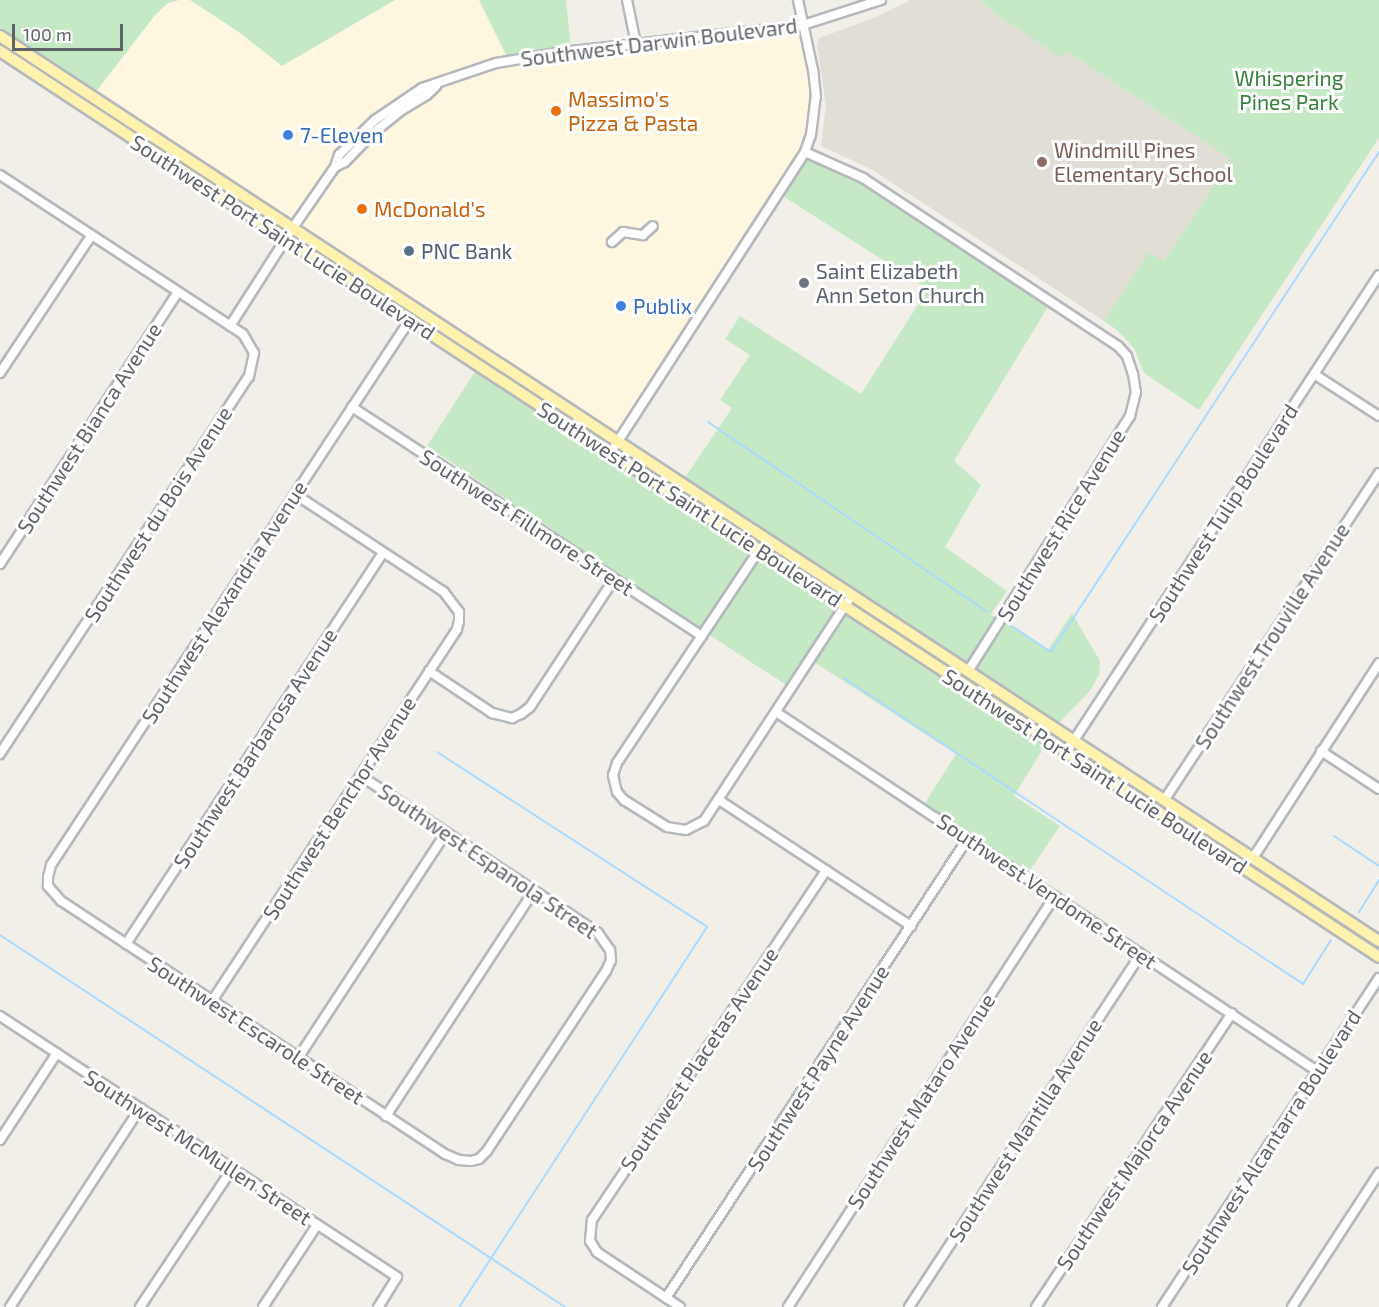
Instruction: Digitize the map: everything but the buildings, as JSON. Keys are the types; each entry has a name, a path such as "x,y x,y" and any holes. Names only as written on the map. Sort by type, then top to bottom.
{"main road":[{"name":"Southwest Port Saint Lucie Boulevard","path":"0,36 1379,941"},
{"name":"Southwest Port Saint Lucie Boulevard","path":"0,51 1379,957"},
{"path":"86,106 114,110"},
{"path":"409,321 439,323"}],"street":[{"path":"627,0 636,44"},
{"path":"611,452 805,152 814,121 816,97 813,70 798,0"},
{"name":"Southwest Darwin Boulevard","path":"230,326 335,167 345,162 372,134 400,111 427,95 437,85 496,63 803,25 881,0"},
{"name":"Southwest Rice Avenue","path":"805,152 863,178 1118,346 1127,356 1133,374 1136,392 1130,416 968,671"},
{"name":"Southwest du Bois Avenue","path":"0,754 249,376 254,353 243,334 1,179"},
{"path":"612,242 623,232 643,235 653,226"},
{"path":"0,373 91,236"},
{"name":"Southwest Tulip Boulevard","path":"1067,751 1379,275"},
{"name":"Southwest Bianca Avenue","path":"0,564 178,292"},
{"name":"Southwest Alexandria Avenue","path":"48,886 51,865 409,321"},
{"path":"1314,374 1379,416"},
{"name":"Southwest Fillmore Street","path":"352,407 702,636"},
{"name":"Southwest Trouville Avenue","path":"1165,800 1379,473"},
{"path":"295,494 383,553"},
{"path":"759,550 617,764 613,783 624,800 667,827 679,830 696,828 704,821 852,595"},
{"name":"Southwest Benchor Avenue","path":"212,1001 457,629 459,612 444,592 383,553"},
{"name":"Southwest Barbarosa Avenue","path":"126,944 383,553"},
{"path":"429,671 492,713 512,718 521,714 530,707 614,579"},
{"path":"1253,858 1379,664"},
{"name":"Southwest Vendome Street","path":"776,712 1232,1012 1317,1071"},
{"path":"1321,751 1379,789"},
{"name":"Southwest Espanola Street","path":"361,776 598,933 610,950 610,960 599,981 487,1151 479,1159 471,1161"},
{"path":"718,800 911,926"},
{"path":"298,1058 446,833"},
{"name":"Southwest Payne Avenue","path":"666,1298 968,838"},
{"name":"Southwest Placetas Avenue","path":"666,1298 597,1252 590,1241 589,1233 595,1214 826,870"},
{"name":"Southwest Escarole Street","path":"48,886 61,901 386,1116 445,1154 459,1160 471,1161"},
{"path":"386,1116 534,891"},
{"name":"Southwest Mataro Avenue","path":"788,1307 1055,896"},
{"name":"Southwest Mantilla Avenue","path":"909,1307 1141,954"},
{"name":"Southwest Alcantarra Boulevard","path":"1162,1307 1379,978"},
{"name":"Southwest Majorca Avenue","path":"1036,1307 1232,1012"},
{"name":"Southwest McMullen Street","path":"0,1016 397,1277 378,1307"},
{"path":"0,1140 57,1053"},
{"path":"10,1307 140,1108"},
{"path":"140,1307 232,1169"},
{"path":"1292,1307 1379,1173"},
{"path":"263,1307 317,1225"},
{"path":"666,1298 680,1307"}],"shaded area":[{"path":"190,0 205,8 282,65 395,0 479,0 508,57 421,85 372,117 336,152 330,167 290,223 95,93 155,15 168,3"},
{"name":"Windmill Pines Elementary School","path":"911,0 980,0 992,11 1061,57 1066,51 1231,159 1164,261 1149,253 1104,321 871,169 821,146 826,105 817,45 819,38 874,18"},
{"path":"800,29 812,97 807,133 801,150 614,439 297,228 339,170 349,165 375,137 442,88 497,67 564,56"}],"green space":[{"path":"0,0 179,0 168,3 155,15 95,93 0,32"},
{"path":"190,0 395,0 282,66 239,32"},
{"path":"479,0 566,0 571,47 507,57"},
{"name":"Whispering Pines Park","path":"980,0 1379,0 1379,138 1199,410 1144,373 1134,348 1117,330 1104,321 1149,252 1164,261 1231,159 1066,51 1061,58 992,11"},
{"path":"807,157 860,181 1049,305 954,461 981,485 945,547 1007,591 991,614 996,618 962,671 682,482 732,408 720,400 750,355 725,339 740,316 861,394 928,289 783,196"},
{"path":"480,364 757,546 701,630 427,446"},
{"path":"764,550 842,602 788,686 708,634"},
{"path":"850,606 1050,737 1014,796 1060,826 1028,873 925,803 956,754 814,662"},
{"path":"1072,613 1100,661 1099,675 1089,692 1056,726 969,675 1003,622 1048,650"}],"waterway":[{"path":"1010,625 1051,652 1379,152"},
{"path":"708,422 988,612"},
{"path":"844,678 1303,984 1331,940"},
{"path":"437,752 707,927 459,1307"},
{"path":"1334,836 1379,866"},
{"path":"1359,912 1379,880"},
{"path":"0,935 565,1307"}],"place":[{"name":"Massimo's Pizza & Pasta","path":"556,111"},
{"name":"7-Eleven","path":"288,135"},
{"name":"Windmill Pines Elementary School","path":"1042,162"},
{"name":"McDonald's","path":"362,209"},
{"name":"PNC Bank","path":"409,251"},
{"name":"Saint Elizabeth Ann Seton Church","path":"804,283"},
{"name":"Publix","path":"621,306"}]}
